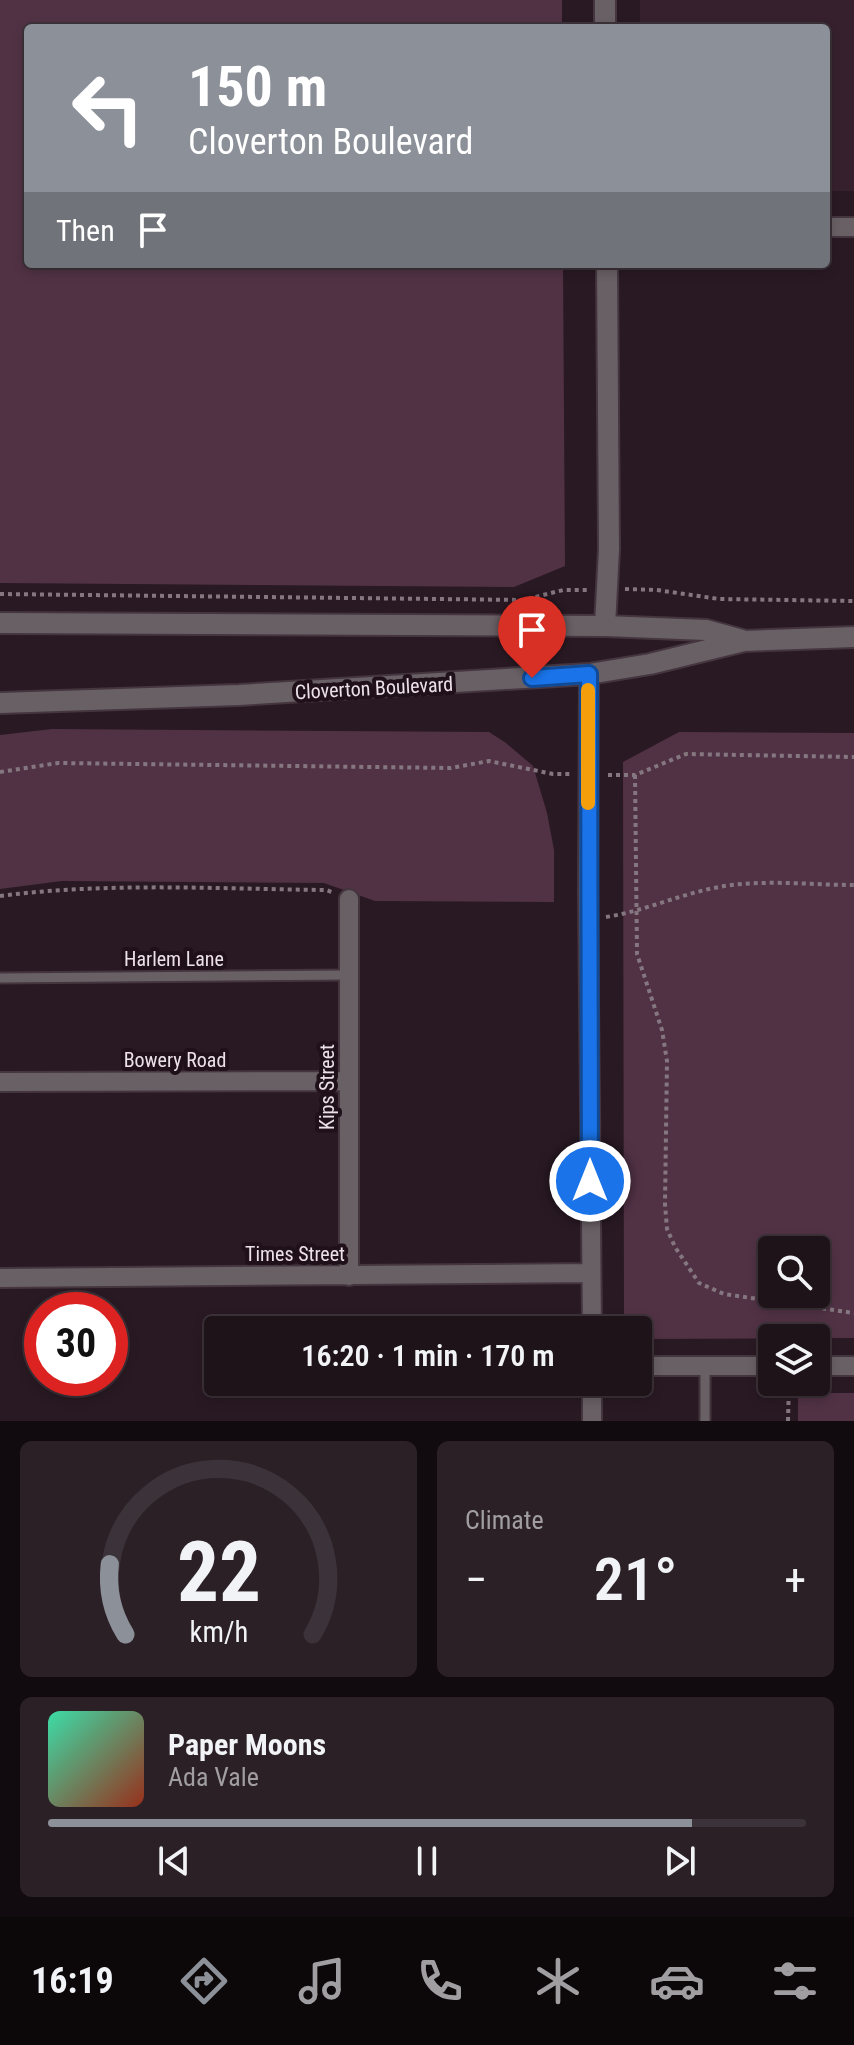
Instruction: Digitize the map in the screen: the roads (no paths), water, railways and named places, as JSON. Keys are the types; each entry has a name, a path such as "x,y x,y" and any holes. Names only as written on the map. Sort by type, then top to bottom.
{"street":[{"path":"605,0 605,24"},
{"path":"830,227 854,227"},
{"path":"605,626 607,268"},
{"name":"Cloverton Boulevard","path":"0,623 605,626 706,630 744,641"},
{"name":"Cloverton Boulevard","path":"0,703 239,695 589,674 650,664 744,641 854,637"},
{"path":"589,674 592,1316"},
{"name":"Kips Street","path":"349,899 349,1276"},
{"name":"Bowery Road","path":"0,1082 349,1081"},
{"name":"Times Street","path":"0,1278 591,1273"},
{"path":"652,1366 758,1366"},
{"path":"830,1366 854,1366"},
{"path":"592,1396 592,1421"}],"lane":[{"name":"Harlem Lane","path":"0,978 349,975"},
{"path":"705,1366 705,1421"}]}
